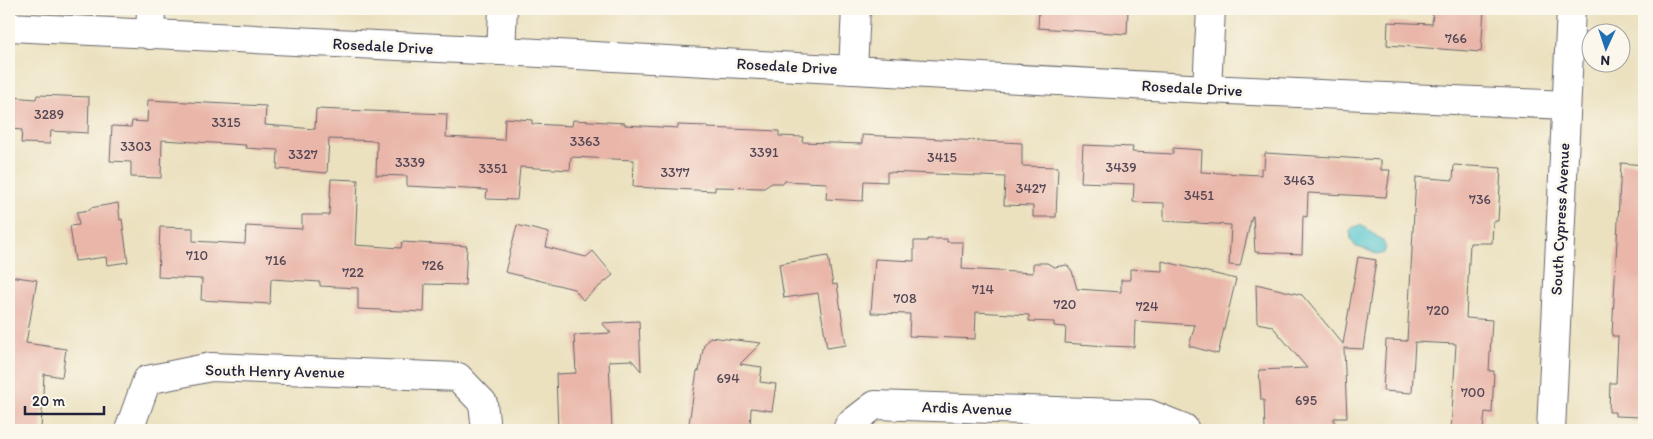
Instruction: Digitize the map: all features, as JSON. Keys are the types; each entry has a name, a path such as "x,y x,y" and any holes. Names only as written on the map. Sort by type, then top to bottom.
{"street":[{"path":"501,51 503,9"},
{"path":"853,70 856,9"},
{"path":"1207,89 1211,9"},
{"name":"South Cypress Avenue","path":"1551,430 1571,9"},
{"name":"Rosedale Drive","path":"9,27 151,22 501,51 1207,89 1566,105"},
{"name":"South Henry Avenue","path":"129,430 147,380 211,366 458,377 483,403 486,430"},
{"name":"Ardis Avenue","path":"847,430 849,425 875,405 1149,414 1185,429"}],"water":[{"path":"1361,225 1383,241 1386,248 1384,253 1378,255 1356,247 1351,240 1350,230"}],"building":[{"path":"1039,9 1128,9 1127,34 1038,28"},
{"path":"1433,9 1484,9 1481,52 1387,45 1388,22 1432,24"},
{"path":"37,95 89,97 88,133 51,131 50,144 21,143 22,130 9,129 11,97 36,99"},
{"path":"148,100 266,106 265,125 315,129 316,109 447,114 446,137 504,140 505,118 532,120 532,124 572,126 573,120 678,128 678,125 779,131 779,136 803,137 802,142 862,144 862,135 1022,143 1022,166 1058,167 1056,217 1033,217 1033,206 1004,205 1005,177 887,172 887,182 864,181 863,201 826,199 827,183 784,181 784,183 772,183 764,188 715,187 715,191 633,187 634,160 571,157 570,170 520,167 517,200 486,199 487,190 407,186 407,176 376,175 377,141 329,139 327,173 277,169 278,150 245,148 246,145 162,140 161,178 131,177 131,162 110,161 112,126 131,127 132,121 147,122"},
{"path":"1083,145 1133,147 1132,152 1173,154 1173,148 1202,150 1201,172 1261,175 1261,168 1264,168 1265,153 1381,160 1381,170 1390,170 1386,197 1308,193 1307,217 1303,216 1302,254 1255,252 1252,216 1240,266 1229,265 1231,225 1164,221 1164,203 1133,202 1134,184 1081,182"},
{"path":"1621,163 1644,165 1644,417 1615,416 1615,412 1609,412 1610,383 1616,383 1618,336 1612,336"},
{"path":"1454,165 1501,168 1498,221 1493,221 1492,243 1470,243 1466,318 1492,320 1489,371 1494,371 1492,413 1485,412 1483,430 1451,430 1456,344 1415,342 1412,393 1383,391 1386,340 1407,341 1416,177 1453,180"},
{"path":"331,179 358,180 355,245 401,248 402,242 467,246 465,285 425,284 424,312 358,309 358,288 320,286 320,282 271,279 270,304 201,300 202,279 158,277 160,227 193,228 193,241 245,244 246,226 302,229 302,215 329,215"},
{"path":"118,203 128,262 107,265 106,257 75,261 70,226 79,225 77,212"},
{"path":"517,225 549,233 546,247 586,257 593,251 613,275 583,300 574,289 505,272"},
{"path":"927,239 947,239 947,242 963,242 962,269 1033,273 1033,263 1047,263 1054,267 1067,265 1072,271 1077,289 1121,292 1121,280 1130,280 1130,269 1162,271 1162,261 1236,279 1218,354 1189,346 1195,325 1135,321 1134,347 1065,343 1066,327 1054,326 1054,322 1029,321 1029,315 976,312 975,339 909,336 910,314 871,313 875,259 914,261 914,241 927,241"},
{"path":"828,256 833,285 837,284 846,345 827,348 818,293 784,298 779,264"},
{"path":"1358,257 1376,260 1363,349 1344,348 1347,418 1334,418 1334,430 1265,430 1264,400 1261,400 1259,370 1307,368 1272,326 1257,323 1256,284 1302,295 1343,344"},
{"path":"9,276 37,280 26,343 66,349 62,377 44,374 41,430 9,430"},
{"path":"639,321 641,371 632,360 609,361 612,430 558,430 556,374 576,373 574,335 611,333 602,323"},
{"path":"710,337 761,343 740,364 762,367 760,382 776,384 772,411 751,408 750,430 688,430 697,371 699,371 704,345"}]}
